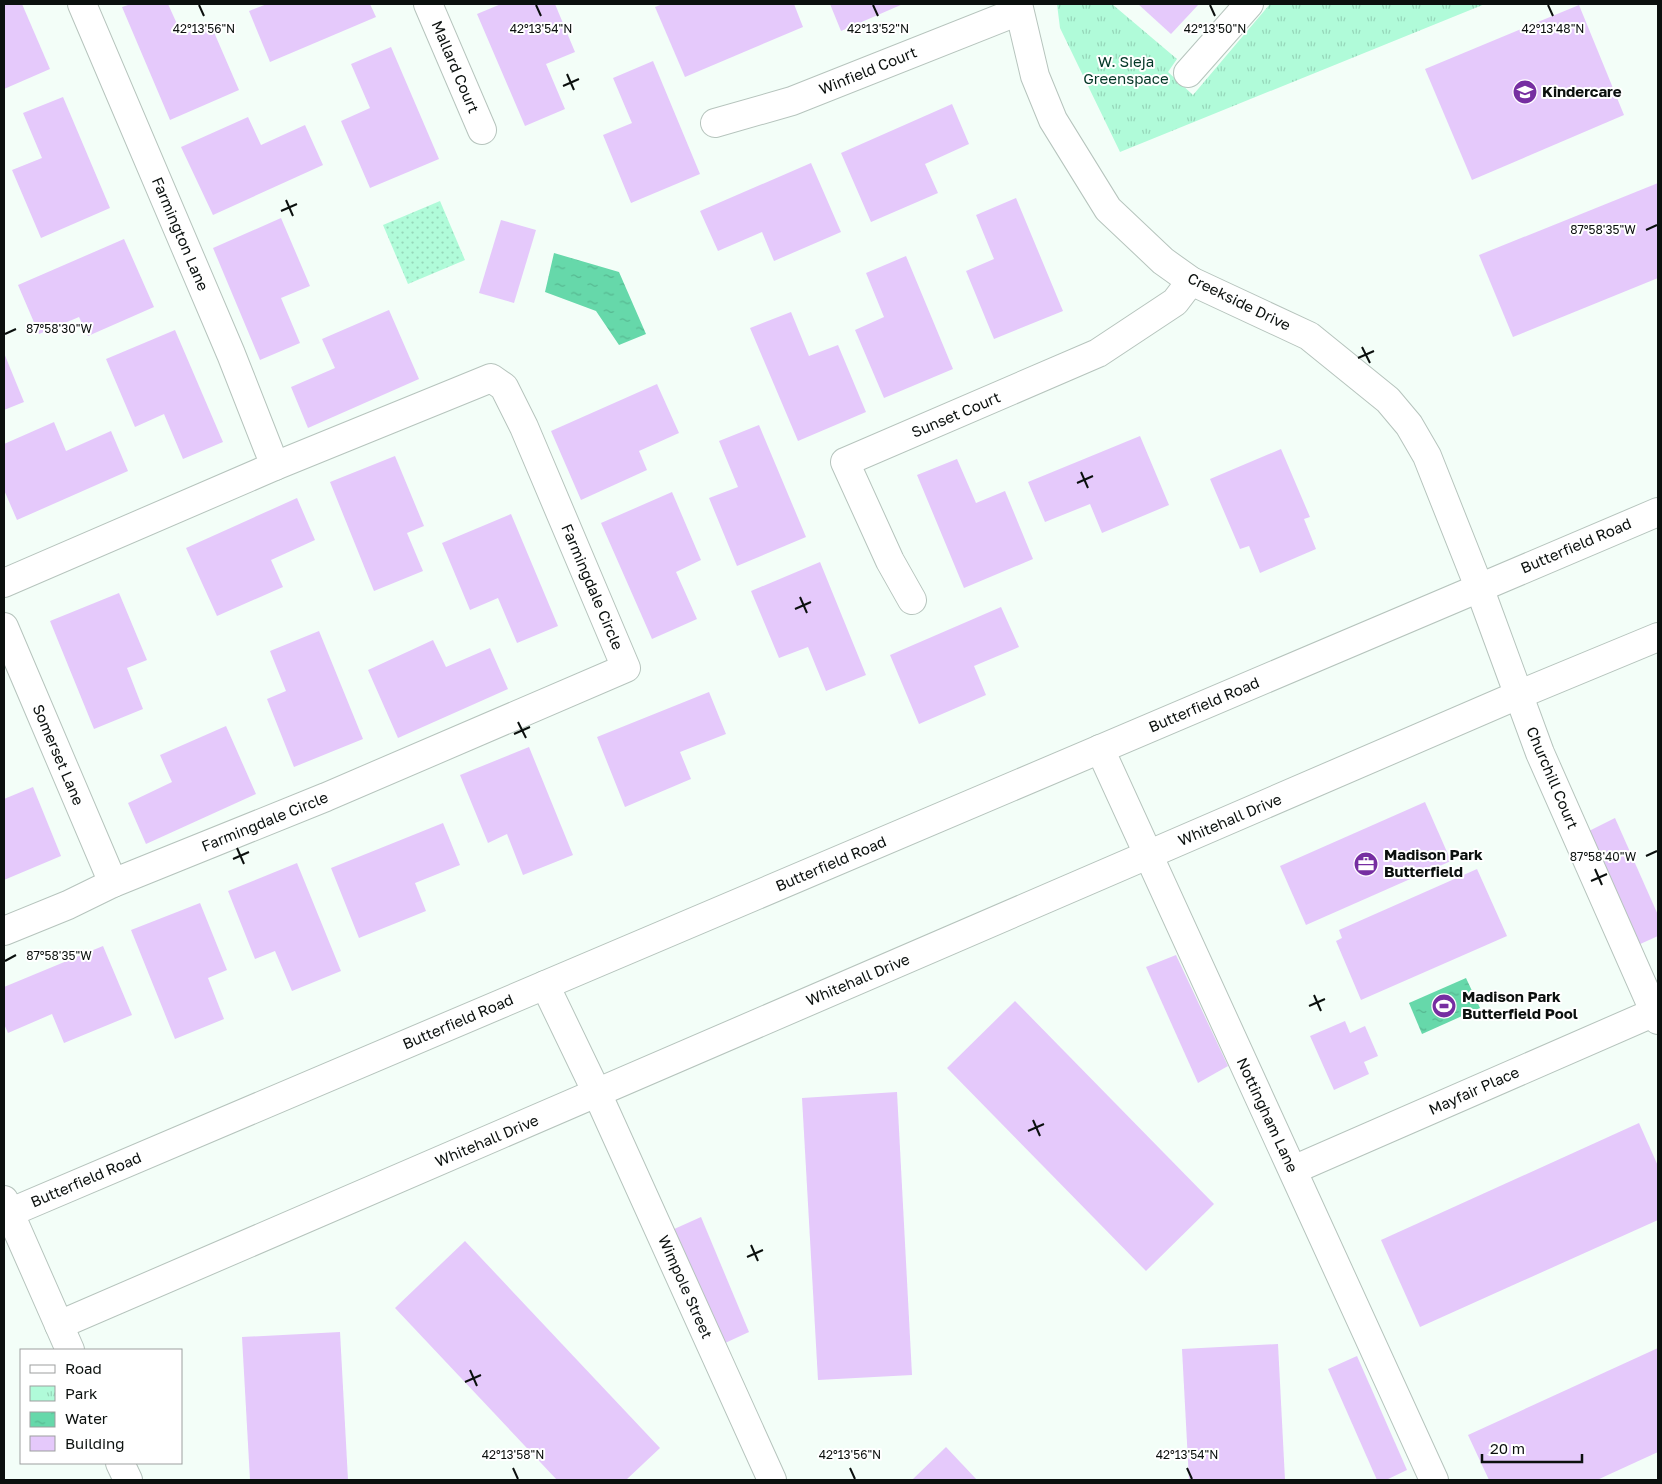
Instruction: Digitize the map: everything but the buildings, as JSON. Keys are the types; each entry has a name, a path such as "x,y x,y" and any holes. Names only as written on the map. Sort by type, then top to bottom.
{"street":[{"name":"Farmington Lane","path":"82,4 231,354 275,466"},
{"name":"Mallard Court","path":"428,4 482,130"},
{"path":"1188,73 1249,4"},
{"name":"Winfield Court","path":"716,123 792,101 1018,7"},
{"name":"Creekside Drive","path":"1018,7 1035,76 1053,120 1108,209 1163,261 1191,281 1309,336 1388,400 1409,425 1427,456 1479,588"},
{"name":"Sunset Court","path":"912,600 890,561 845,462 1098,353 1175,302 1191,281"},
{"name":"Farmingdale Circle","path":"4,584 275,466 491,378 504,387 524,427 626,668 326,797 113,883 68,905 4,931"},
{"name":"Butterfield Road","path":"6,1209 545,985 1658,512"},
{"name":"Churchill Court","path":"1479,588 1540,753 1656,1016"},
{"name":"Somerset Lane","path":"4,627 113,883"},
{"name":"Whitehall Drive","path":"59,1325 1658,637"},
{"name":"Nottingham Lane","path":"1100,749 1434,1480"},
{"name":"Wimpole Street","path":"545,985 598,1093 772,1480"},
{"name":"Mayfair Place","path":"1293,1170 1656,1016"},
{"path":"6,1209 70,1349"},
{"path":"120,1464 128,1480"}],"green space":[{"name":"W. Sieja Greenspace","path":"1057,4 1112,4 1177,59 1168,72 1193,95 1270,4 1485,4 1120,152 1060,28"},
{"path":"440,201 465,260 408,284 383,225"}],"water":[{"path":"554,253 619,272 646,334 619,345 596,311 545,292"},
{"name":"Madison Park Butterfield Pool","path":"1466,978 1480,1008 1422,1034 1409,1003"}],"place":[{"name":"Kindercare","path":"1525,92"},
{"name":"Madison Park Butterfield","path":"1366,864"},
{"name":"Madison Park Butterfield Pool","path":"1444,1006"}]}
